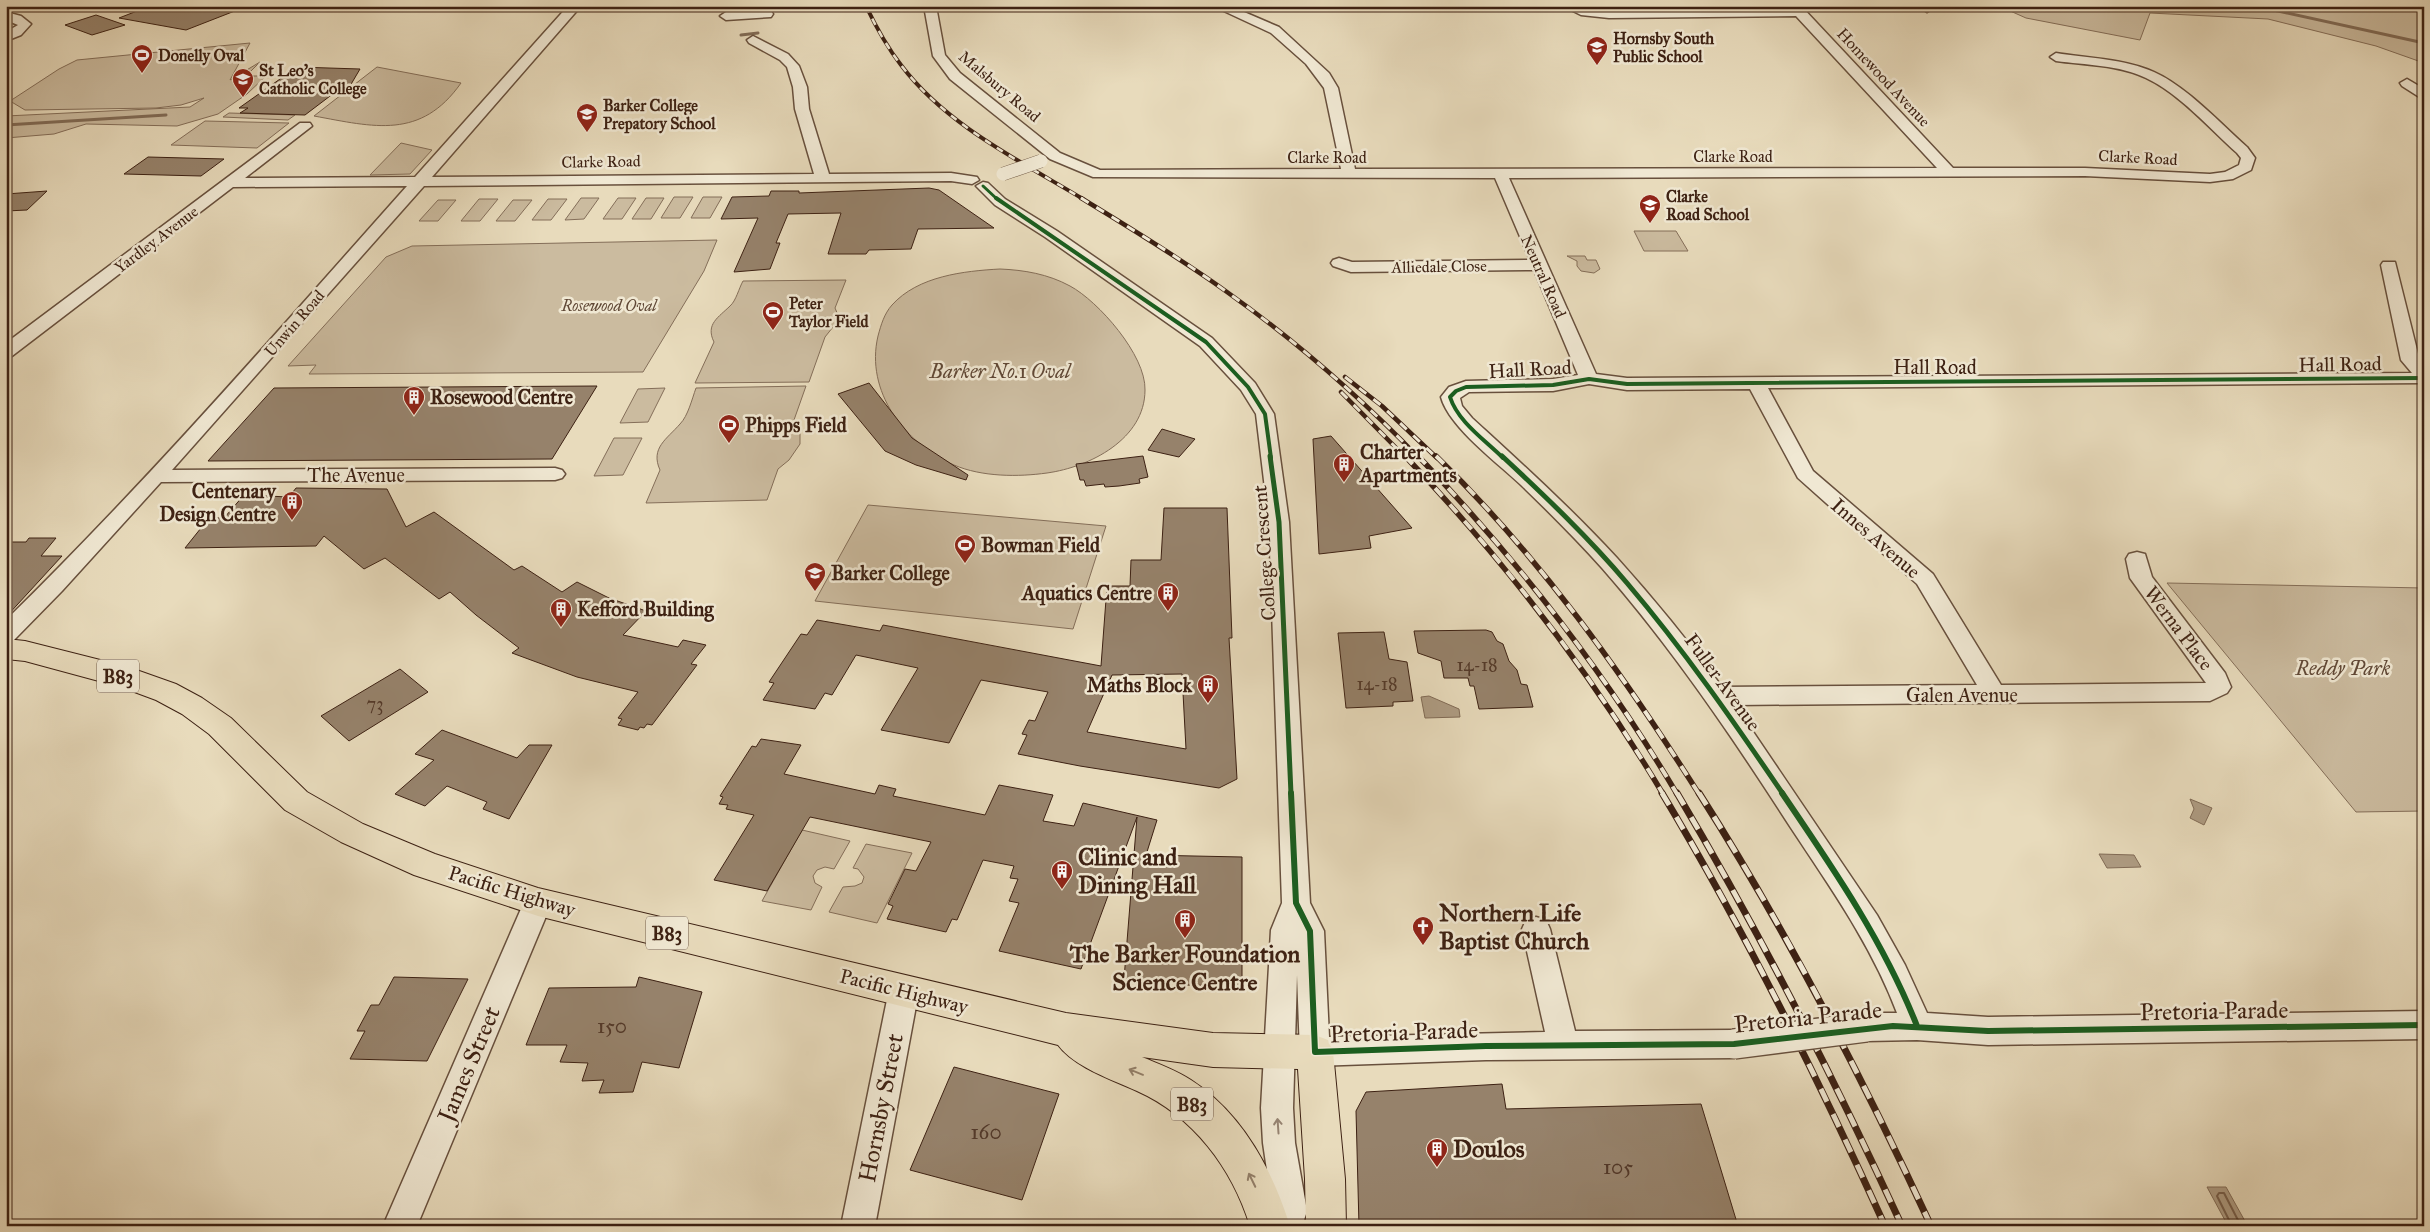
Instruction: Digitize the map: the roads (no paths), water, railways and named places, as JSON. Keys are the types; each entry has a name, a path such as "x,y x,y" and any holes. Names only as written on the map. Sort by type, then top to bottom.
{"main road":[{"name":"Pacific Highway","path":"6,649 25,651 128,678 166,692 192,706 220,726 296,801 344,828 426,865 538,902 1066,1030 1213,1050 1298,1053"},
{"name":"Pacific Highway","path":"1066,1030 1115,1064 1146,1076 1184,1098 1204,1116 1216,1128 1247,1169 1264,1204 1270,1226"},
{"path":"1298,1053 1325,1179 1326,1226"}],"street":[{"name":"Unwin Road","path":"6,634 18,624 156,476 575,6"},
{"name":"Malsbury Road","path":"930,6 939,56 962,82 1048,158"},
{"path":"1219,6 1275,30 1324,76 1331,88 1349,174"},
{"path":"1569,6 1593,13 1646,14 1797,9"},
{"name":"Homewood Avenue","path":"1797,9 1948,172"},
{"path":"726,16 742,11 767,14"},
{"path":"6,16 17,18 25,24 17,32 6,37"},
{"path":"771,38 746,41 784,57 793,66 800,87 802,109 823,178"},
{"name":"Clarke Road","path":"230,183 950,177 987,180 1048,158 1090,172 1107,175 2085,172 2210,178 2228,176 2246,167 2248,158 2242,150 2161,80 2136,69 2056,57"},
{"path":"2407,83 2424,96"},
{"name":"Yardley Avenue","path":"6,352 305,126"},
{"name":"Neutral Road","path":"1500,173 1589,379"},
{"name":"College Crescent","path":"987,180 1000,202 1051,234 1206,342 1248,387 1265,414 1279,522 1296,902 1285,930 1298,1053"},
{"name":"Alliedale Close","path":"1339,263 1351,267 1539,265"},
{"path":"2389,265 2410,360 2424,374"},
{"name":"Hall Road","path":"1450,397 1456,391 1466,387 1553,385 1589,379 1628,384 2424,378"},
{"name":"Innes Avenue","path":"1756,383 1805,474 1924,579 1995,695"},
{"name":"Fuller Avenue","path":"1450,397 1453,407 1465,422 1582,534 1627,583 1665,629 1715,696 1819,848 1882,950 1906,994 1917,1026"},
{"name":"The Avenue","path":"156,476 555,474"},
{"name":"Werna Place","path":"2137,559 2141,578 2217,679 2218,686 2210,692"},
{"name":"Galen Avenue","path":"1715,696 2210,692"},
{"name":"James Street","path":"400,1226 538,902"},
{"path":"1536,929 1563,1046"},
{"name":"Hornsby Street","path":"858,1226 904,990"},
{"name":"Pretoria Parade","path":"1298,1053 1486,1046 1734,1044 1866,1027 1917,1026 1998,1031 2424,1026"},
{"path":"1285,1226 1290,1212 1279,1143 1277,1108 1298,1053"}],"water":[{"path":"1429,696 1459,709 1460,717 1425,718 1421,697"},
{"path":"2190,799 2212,808 2204,825 2190,818 2194,809"},
{"path":"2099,854 2134,855 2141,867 2107,868"},
{"path":"2207,1187 2226,1187 2246,1223 2227,1224"}],"waterway":[{"path":"2255,6 2424,43"},
{"path":"741,35 758,33"},
{"path":"6,125 166,115"}],"railway":[{"path":"866,6 882,37 901,65 940,106 985,140 1083,199"},
{"path":"1081,198 1191,267 1278,330 1351,392 1419,458"},
{"path":"1345,377 1382,406 1437,458"},
{"path":"1341,392 1406,458"},
{"path":"1405,456 1477,536 1544,618 1606,704 1663,794"},
{"path":"1418,456 1490,535 1557,618 1620,704 1677,794"},
{"path":"1436,456 1510,534 1578,618 1610,661 1699,794"},
{"path":"1662,793 1723,899 1780,1006 1885,1226"},
{"path":"1677,793 1738,899 1795,1006 1902,1226"},
{"path":"1699,793 1763,898 1822,1005 1878,1115 1931,1226"}],"place":[{"name":"Hornsby South Public School","path":"1597,66"},
{"name":"Donelly Oval","path":"142,74"},
{"name":"St Leo's Catholic College","path":"243,98"},
{"name":"Barker College Prepatory School","path":"587,133"},
{"name":"Clarke Road School","path":"1650,224"},
{"name":"Peter Taylor Field","path":"773,331"},
{"name":"Rosewood Centre","path":"414,416"},
{"name":"Phipps Field","path":"729,444"},
{"name":"Charter Apartments","path":"1344,483"},
{"name":"Centenary Design Centre","path":"292,521"},
{"name":"Bowman Field","path":"965,564"},
{"name":"Barker College","path":"815,592"},
{"name":"Aquatics Centre","path":"1168,612"},
{"name":"Kefford Building","path":"561,628"},
{"name":"Maths Block","path":"1208,704"},
{"name":"Clinic and Dining Hall","path":"1062,890"},
{"name":"The Barker Foundation Science Centre","path":"1185,939"},
{"name":"Northern Life Baptist Church","path":"1423,946"},
{"name":"Doulos","path":"1437,1168"}],"park label":[{"name":"Rosewood Oval","path":"609,305"},
{"name":"Barker No.1 Oval","path":"1000,371"},
{"name":"Reddy Park","path":"2343,668"}]}
